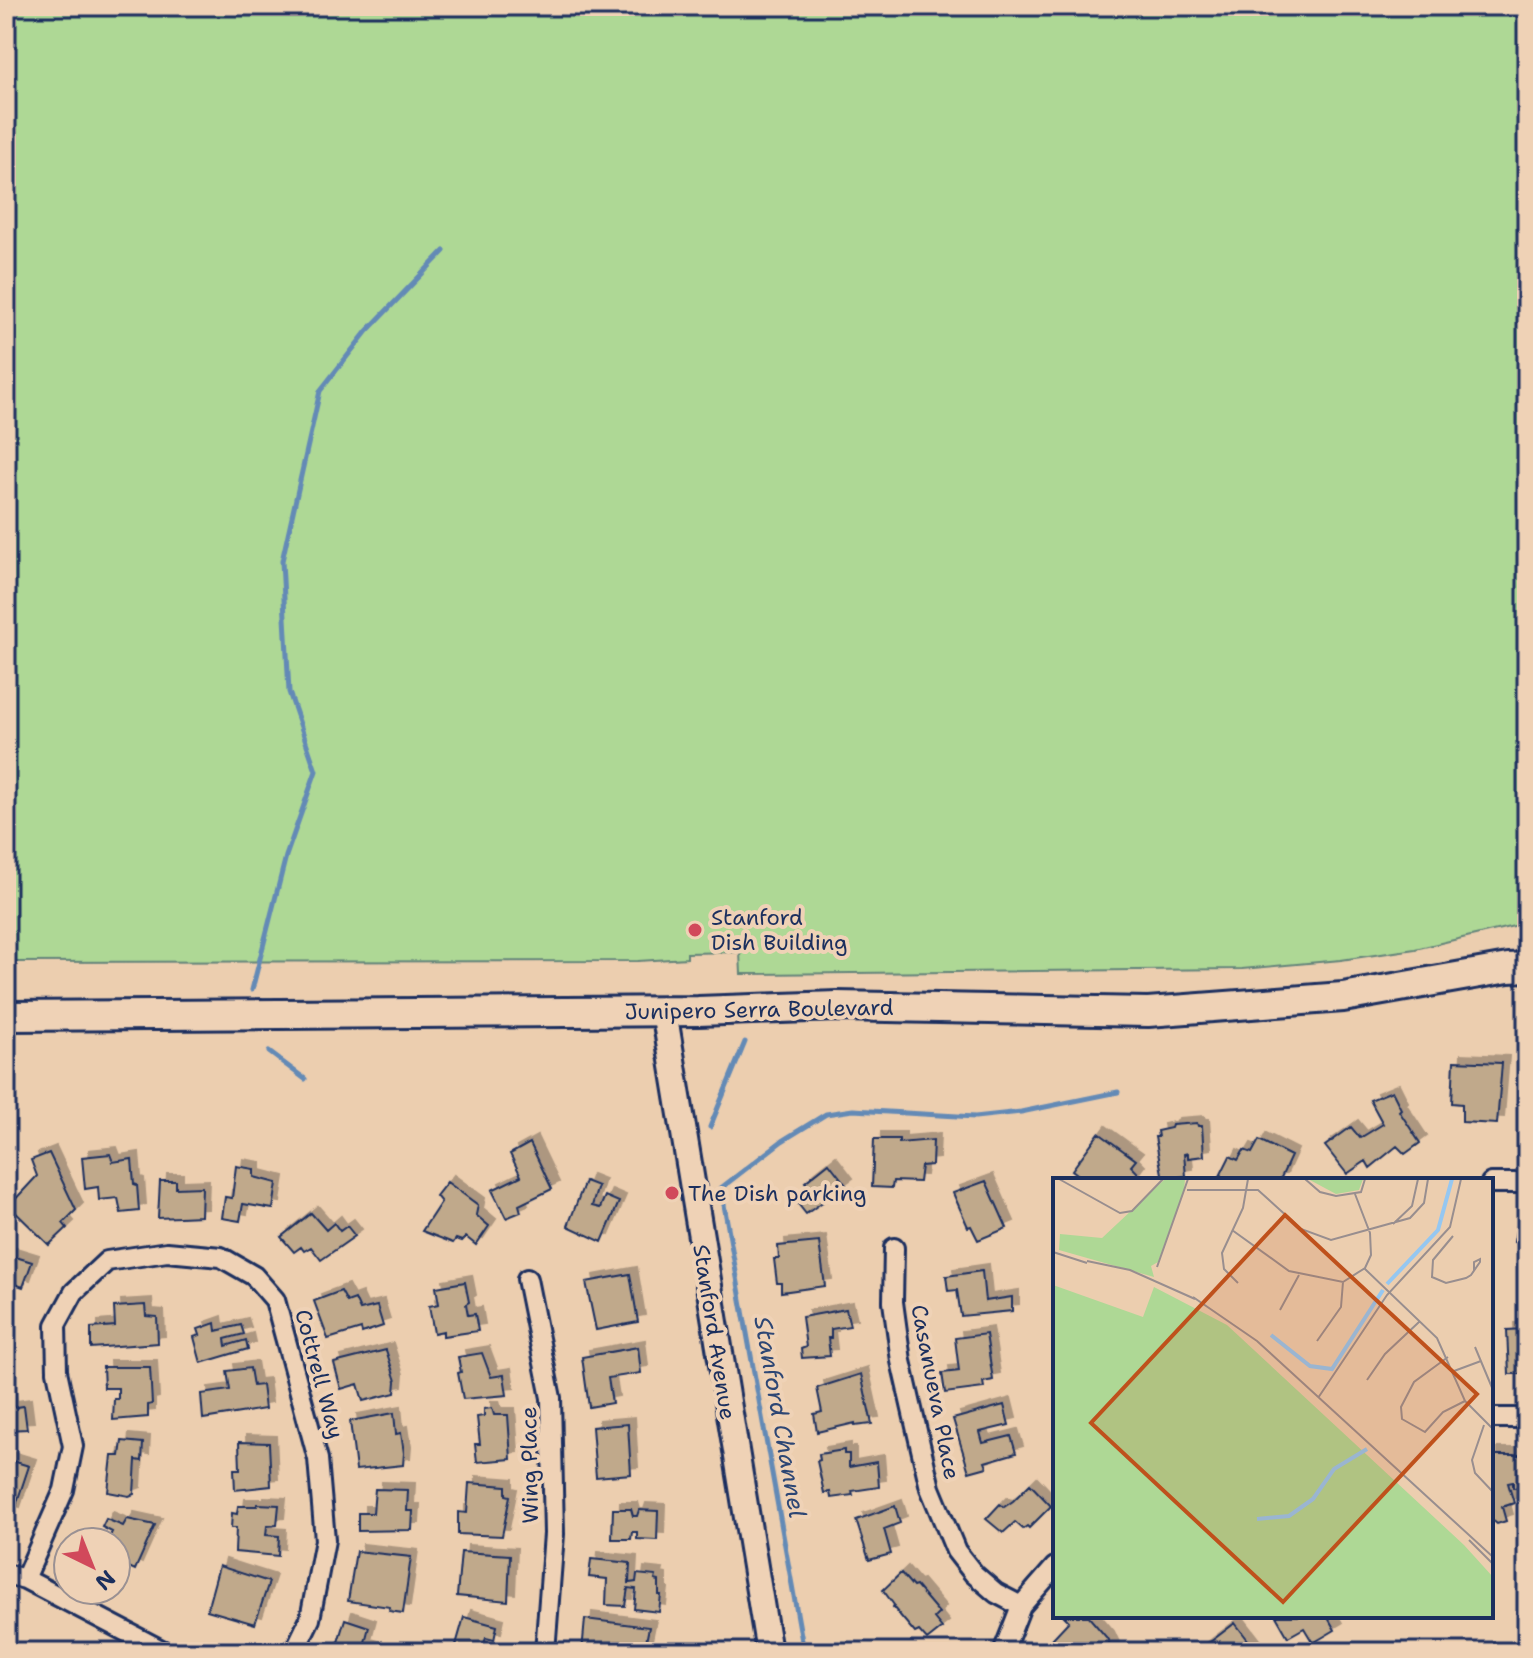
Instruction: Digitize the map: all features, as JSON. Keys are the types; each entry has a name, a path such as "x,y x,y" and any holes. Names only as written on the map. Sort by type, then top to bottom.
{"main road":[{"name":"Junipero Serra Boulevard","path":"6,1016 664,1011 837,1006 1148,1012 1343,997 1521,964"}],"street":[{"name":"Stanford Avenue","path":"664,1011 769,1652"},
{"path":"1493,1183 1527,1183"},
{"name":"Casanueva Place","path":"894,1248 893,1302 901,1361 930,1488 956,1551 974,1574 996,1593 1021,1606"},
{"name":"Cottrell Way","path":"25,1579 64,1490 73,1446 57,1371 56,1325 74,1292 107,1261 167,1252 221,1257 254,1276 275,1300 318,1459 325,1540 310,1619 294,1652"},
{"name":"Wing Place","path":"527,1279 552,1412 554,1534 545,1652"},
{"path":"1493,1418 1527,1418"},
{"path":"1003,1652 1021,1606 1053,1569"},
{"path":"6,1574 25,1579 165,1652"}],"green space":[{"path":"6,6 1527,6 1527,923 1415,949 1341,960 1242,969 741,974 740,952 687,953 687,958 638,961 6,962"}],"building":[{"path":"1454,1061 1502,1063 1497,1124 1462,1122 1462,1104 1452,1103"},
{"path":"1392,1091 1401,1109 1399,1111 1420,1143 1405,1154 1397,1146 1370,1168 1366,1161 1347,1174 1325,1146 1351,1127 1360,1138 1383,1124 1370,1100"},
{"path":"1197,1123 1202,1126 1204,1156 1188,1158 1188,1153 1184,1154 1186,1176 1163,1178 1155,1137 1158,1137 1157,1131 1171,1128 1172,1125"},
{"path":"1099,1133 1136,1160 1131,1166 1138,1173 1134,1178 1082,1178 1072,1170"},
{"path":"874,1139 899,1139 899,1143 933,1140 932,1165 921,1166 919,1182 893,1181 892,1188 872,1187"},
{"path":"1259,1140 1291,1156 1281,1178 1220,1176 1230,1156 1238,1160 1244,1150 1252,1153"},
{"path":"530,1143 552,1189 519,1205 521,1212 506,1218 492,1190 521,1176 510,1154"},
{"path":"49,1153 76,1210 63,1223 67,1228 49,1245 9,1206 37,1176 31,1160"},
{"path":"110,1154 113,1162 132,1159 139,1211 121,1213 118,1198 99,1200 98,1187 85,1189 82,1157"},
{"path":"829,1163 846,1185 806,1214 795,1200 810,1188 805,1182"},
{"path":"236,1166 254,1169 254,1177 277,1183 273,1209 243,1204 240,1221 222,1218 225,1197 232,1198"},
{"path":"160,1181 176,1181 176,1188 202,1187 201,1216 158,1218"},
{"path":"585,1181 598,1186 592,1206 600,1208 605,1196 619,1202 602,1242 568,1226"},
{"path":"986,1181 1007,1228 978,1240 971,1226 968,1227 953,1193"},
{"path":"447,1182 478,1205 476,1215 489,1226 476,1245 466,1237 453,1243 422,1231 441,1202 436,1196"},
{"path":"311,1213 326,1230 334,1223 340,1231 347,1226 355,1236 321,1260 311,1247 304,1251 301,1247 294,1252 281,1237"},
{"path":"1518,1219 1527,1220 1527,1245 1514,1242"},
{"path":"819,1242 825,1286 781,1292 774,1259 779,1259 778,1246"},
{"path":"6,1254 32,1262 23,1287 6,1281"},
{"path":"982,1271 985,1301 1012,1297 1012,1311 961,1316 957,1290 948,1291 946,1276"},
{"path":"630,1274 638,1322 596,1330 586,1282"},
{"path":"465,1282 468,1315 475,1314 478,1331 443,1336 443,1331 434,1333 429,1306 439,1304 436,1287"},
{"path":"341,1291 347,1302 355,1299 360,1310 377,1306 383,1326 328,1339 314,1301"},
{"path":"145,1305 146,1316 157,1317 158,1343 91,1348 91,1328 115,1326 114,1307"},
{"path":"846,1309 850,1326 831,1329 831,1338 828,1338 830,1356 802,1358 801,1349 806,1347 802,1317"},
{"path":"215,1323 216,1331 241,1325 244,1334 225,1339 226,1346 246,1340 248,1349 201,1363 194,1337 200,1335 198,1329"},
{"path":"1525,1329 1526,1374 1509,1374 1507,1330"},
{"path":"986,1334 993,1380 983,1382 984,1388 945,1393 942,1373 959,1371 955,1338"},
{"path":"638,1347 641,1373 608,1378 612,1403 589,1407 582,1357"},
{"path":"386,1350 396,1381 395,1393 363,1401 358,1384 341,1389 334,1363"},
{"path":"482,1353 491,1377 504,1375 507,1395 463,1399 458,1357"},
{"path":"103,1367 150,1367 152,1404 148,1405 148,1417 113,1420 118,1388 104,1388"},
{"path":"250,1368 253,1386 262,1385 265,1409 203,1419 201,1394 230,1390 227,1371"},
{"path":"861,1374 872,1424 855,1426 855,1423 817,1432 814,1414 822,1412 817,1388"},
{"path":"6,1380 10,1408 24,1406 27,1429 6,1430"},
{"path":"1004,1405 1009,1425 980,1432 983,1443 1011,1436 1016,1453 985,1462 987,1467 969,1472 953,1419"},
{"path":"492,1408 494,1415 508,1415 511,1459 477,1462 475,1444 480,1444 477,1417 484,1416 484,1409"},
{"path":"394,1413 396,1434 401,1433 403,1465 356,1470 350,1421"},
{"path":"628,1424 631,1474 596,1477 592,1427"},
{"path":"122,1441 143,1443 142,1461 136,1460 134,1494 129,1496 108,1492 112,1456 120,1456"},
{"path":"239,1442 269,1443 271,1486 235,1490 234,1469 240,1469"},
{"path":"844,1450 844,1454 849,1454 849,1467 877,1462 879,1487 831,1498 830,1492 824,1493 817,1461 820,1460 819,1454"},
{"path":"1493,1455 1523,1455 1526,1487 1513,1488 1513,1482 1508,1483 1514,1503 1502,1507 1506,1521 1497,1524 1493,1521"},
{"path":"6,1459 29,1466 13,1514 6,1512"},
{"path":"469,1483 506,1486 506,1495 510,1496 502,1536 458,1534 458,1512 467,1513"},
{"path":"1030,1484 1051,1506 1029,1528 1023,1529 1015,1522 1003,1533 986,1519 1000,1504 1004,1507 1013,1501"},
{"path":"375,1489 408,1490 407,1511 413,1511 412,1530 358,1531 358,1513 373,1513"},
{"path":"279,1505 277,1525 267,1526 266,1535 279,1536 278,1556 235,1552 236,1528 231,1528 232,1513 237,1514 238,1506"},
{"path":"895,1506 900,1523 884,1529 891,1554 869,1560 856,1520"},
{"path":"613,1509 631,1509 633,1516 637,1516 639,1510 658,1511 657,1540 637,1539 637,1532 632,1532 631,1539 612,1539"},
{"path":"106,1519 123,1526 102,1526"},
{"path":"127,1519 155,1525 135,1570 132,1569 132,1526 123,1526"},
{"path":"356,1551 411,1557 403,1613 389,1611 390,1607 348,1601"},
{"path":"461,1552 510,1555 508,1601 457,1596"},
{"path":"591,1559 630,1563 629,1583 636,1582 637,1574 656,1576 661,1595 659,1612 634,1609 636,1589 628,1588 625,1606 606,1605 607,1579 589,1577"},
{"path":"219,1566 269,1582 255,1624 207,1610"},
{"path":"901,1573 939,1613 934,1618 942,1628 927,1640 919,1631 915,1633 883,1590"},
{"path":"464,1617 497,1626 494,1640 486,1638 481,1652 454,1652"},
{"path":"1066,1618 1090,1618 1112,1649 1109,1652 1064,1652 1052,1639 1069,1621"},
{"path":"1277,1618 1328,1618 1335,1630 1313,1643 1304,1628 1288,1637"},
{"path":"345,1619 369,1627 364,1646 387,1652 335,1652"},
{"path":"585,1619 649,1627 644,1652 582,1652"},
{"path":"1235,1623 1255,1649 1251,1652 1197,1652"}],"waterway":[{"path":"252,990 286,856 316,771 289,692 282,561 320,391 367,331 444,251"},
{"name":"Stanford Channel","path":"710,1127 745,1042"},
{"path":"269,1052 305,1079"},
{"name":"Stanford Channel","path":"804,1652 721,1188 782,1141 826,1114 853,1110 975,1117 1021,1112 1118,1092"}],"place":[{"name":"Stanford Dish Building","path":"695,930"},
{"name":"The Dish parking","path":"672,1193"}]}
